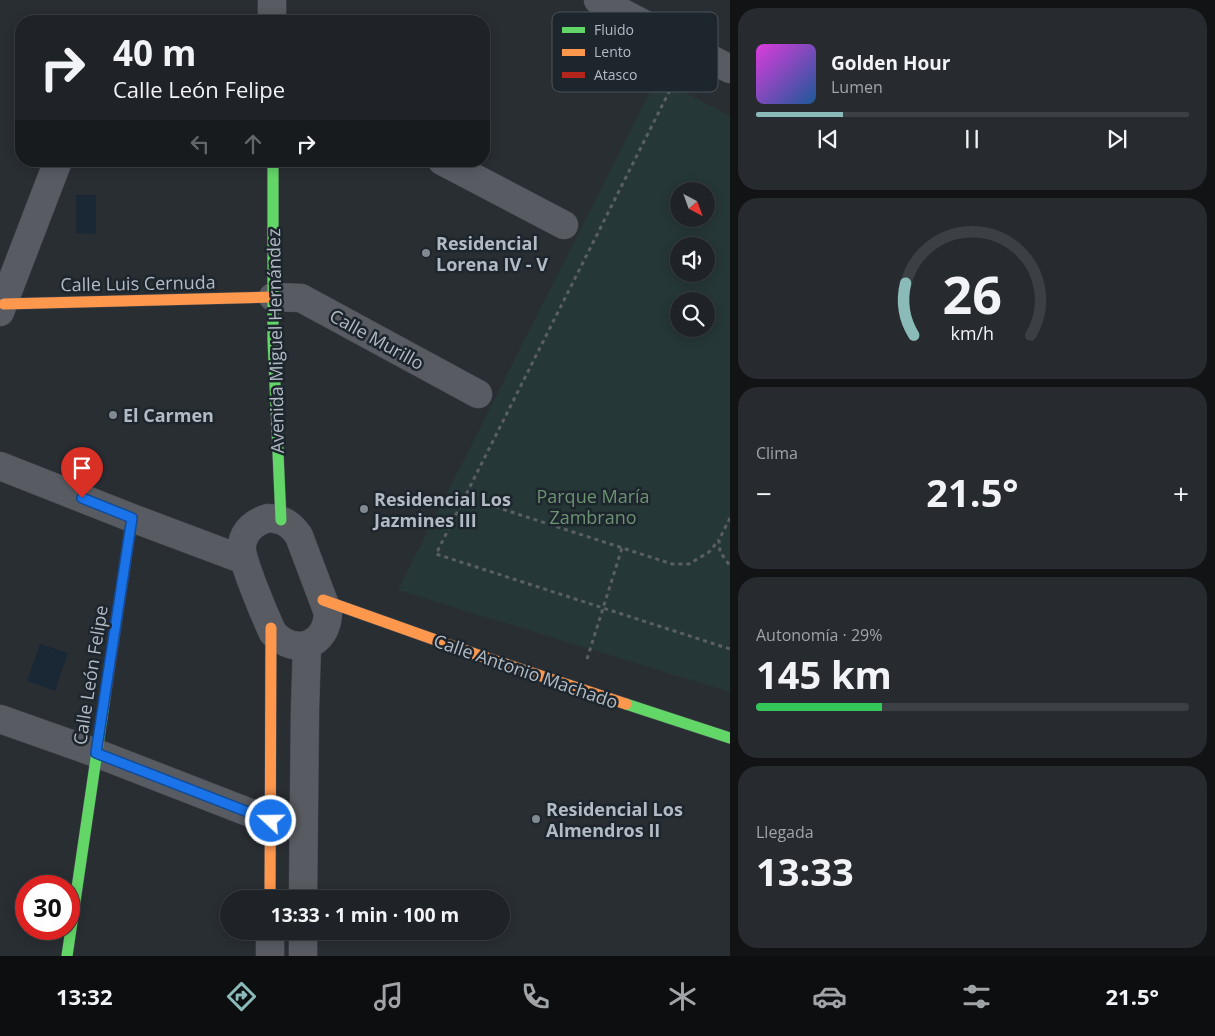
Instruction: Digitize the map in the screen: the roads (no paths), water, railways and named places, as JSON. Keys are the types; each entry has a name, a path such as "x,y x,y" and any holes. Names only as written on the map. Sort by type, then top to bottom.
{"street":[{"path":"272,0 272,15"},
{"path":"598,0 621,12"},
{"path":"718,63 730,69"},
{"path":"2,308 56,167"},
{"name":"Avenida Miguel Hernández","path":"273,167 273,340 281,520"},
{"path":"453,167 564,225"},
{"name":"Calle Luis Cernuda","path":"2,308 273,297"},
{"name":"Calle Murillo","path":"273,297 301,298 478,394"},
{"path":"0,466 244,560"},
{"name":"Calle León Felipe","path":"67,956 132,518"},
{"path":"268,518 281,520 294,528 299,536 328,612 328,622 324,631 318,638 307,645 290,645 280,641 273,633 244,560 242,546 245,536 251,527 259,521 268,518"},
{"name":"Calle Antonio Machado","path":"323,600 578,689 730,738"},
{"path":"270,890 271,628"},
{"path":"303,890 307,645"},
{"path":"0,719 96,753 271,821"},
{"path":"270,940 270,956"},
{"path":"303,940 303,956"}],"water":[{"path":"76,195 96,195 96,234 76,233"},
{"path":"40,644 68,653 55,691 27,681"}],"place":[{"name":"Residencial Lorena IV - V","path":"426,253"},
{"name":"El Carmen","path":"113,415"},
{"name":"Residencial Los Jazmines III","path":"364,509"},
{"name":"Residencial Los Almendros II","path":"536,819"}],"park label":[{"name":"Parque María Zambrano","path":"593,506"}]}
